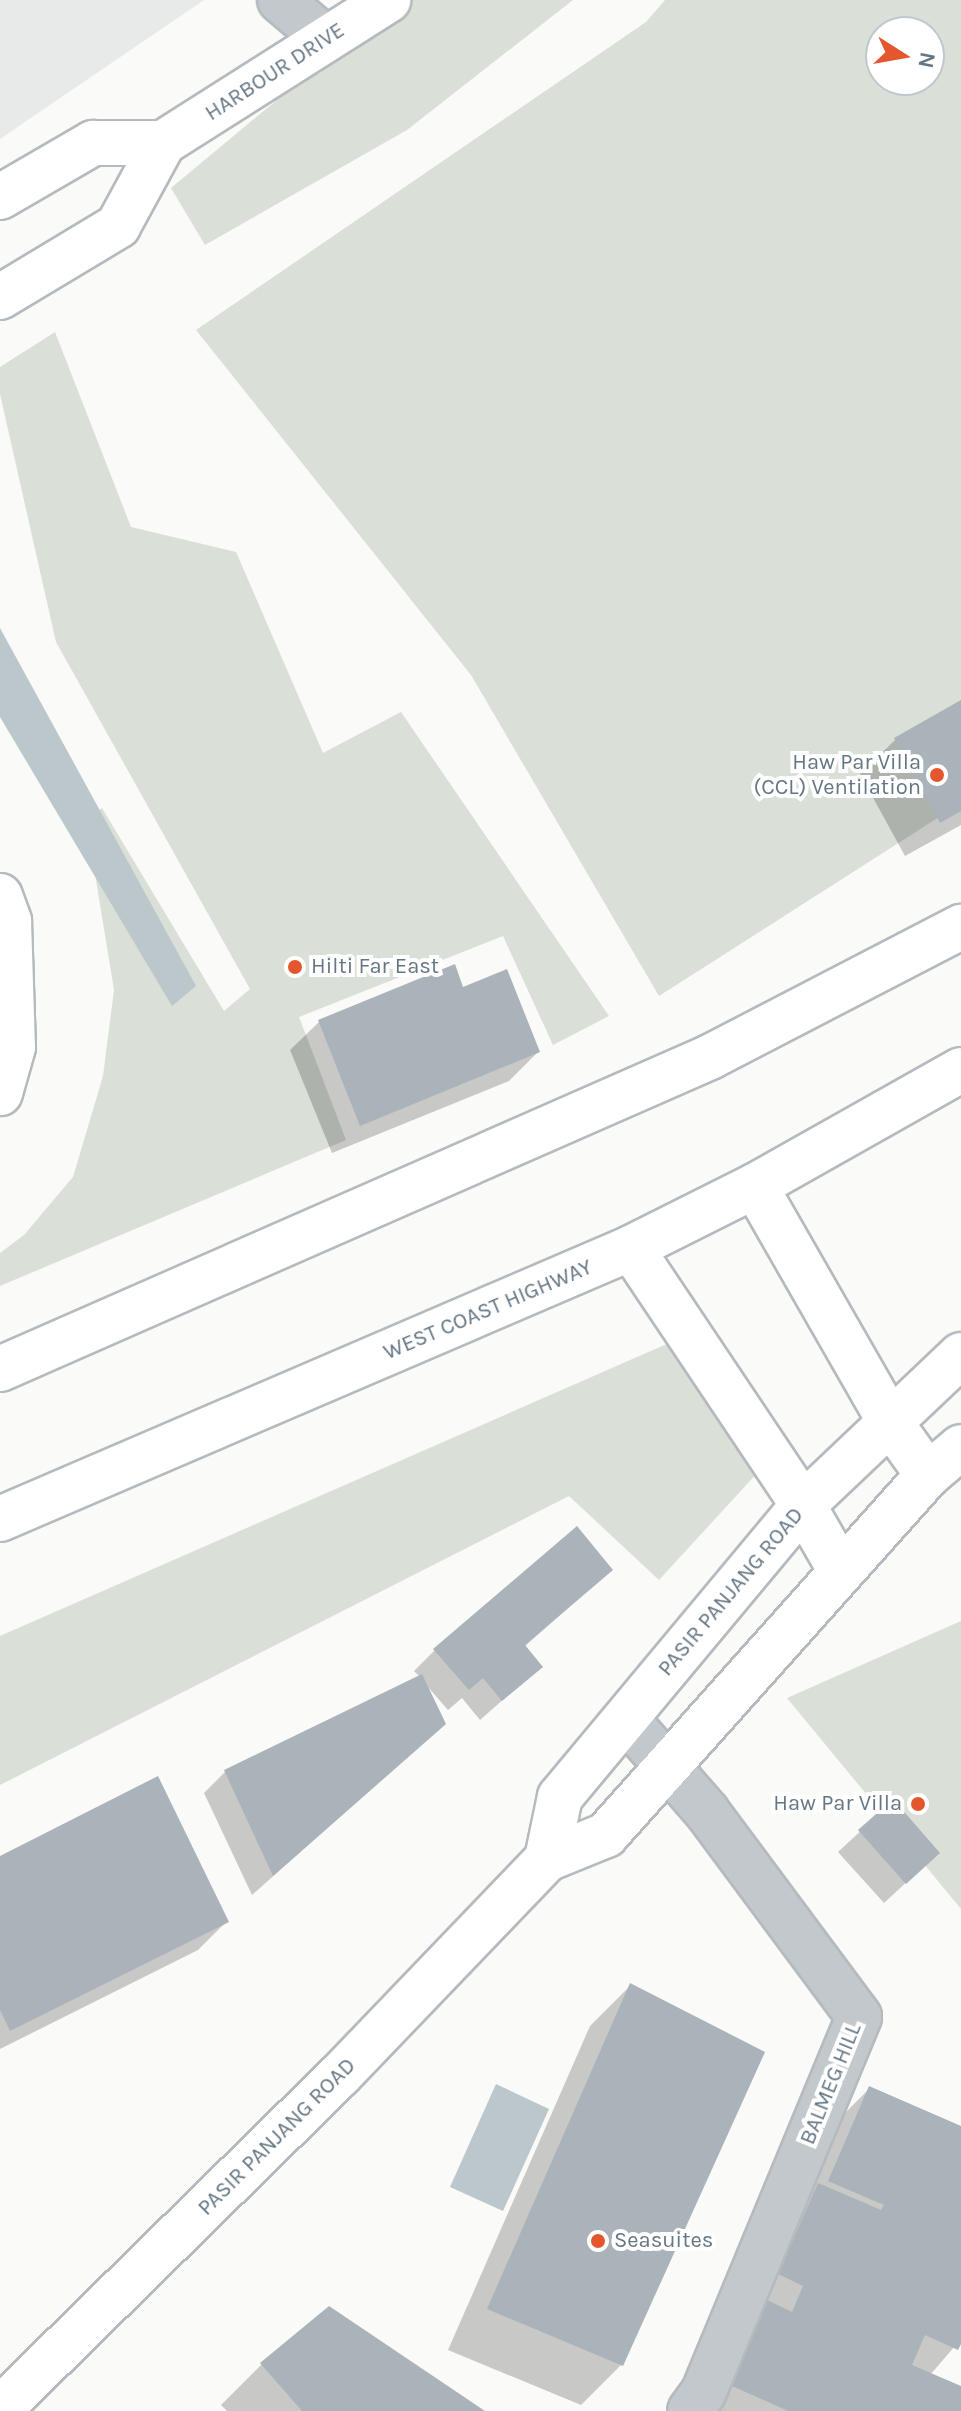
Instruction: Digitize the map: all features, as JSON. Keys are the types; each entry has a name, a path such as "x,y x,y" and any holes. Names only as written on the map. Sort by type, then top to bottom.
{"main road":[{"name":"HARBOUR DRIVE","path":"0,297 118,226 163,143 388,0"},
{"path":"0,197 93,143 163,143"},
{"path":"0,896 9,921 13,1047 0,1093"},
{"path":"0,1369 710,1057 961,927"},
{"name":"WEST COAST HIGHWAY","path":"0,1519 631,1248 755,1186 961,1070"},
{"path":"755,1186 890,1422 928,1475"},
{"path":"631,1248 803,1505 841,1571"},
{"name":"PASIR PANJANG ROAD","path":"547,1859 560,1797 803,1505 961,1355"},
{"name":"PASIR PANJANG ROAD","path":"0,2409 318,2097 547,1859 606,1835 664,1766 928,1475 961,1447"}],"street":[{"path":"280,0 326,39"},
{"name":"BALMEG HILL","path":"626,1719 725,1836 859,2017 703,2393 690,2411"}],"shaded area":[{"path":"0,0 204,0 0,139"},
{"path":"397,0 573,0 407,130 205,245 171,188"},
{"path":"665,0 961,0 961,803 659,996 471,675 196,330 646,22"},
{"path":"55,332 131,527 236,552 323,753 401,712 609,1016 553,1045 503,936 299,1017 346,1140 0,1286 0,1253 24,1235 73,1177 103,1076 114,990 86,819 102,808 224,1011 250,989 56,642 0,394 0,367"},
{"path":"0,628 196,986 172,1006 0,717"},
{"path":"669,1343 760,1470 659,1580 569,1496 0,1785 0,1636"},
{"name":"Haw Par Villa","path":"961,1621 961,1909 787,1698"},
{"path":"496,2084 549,2109 503,2211 450,2187"}],"building":[{"name":"Haw Par Villa (CCL) Ventilation","path":"961,700 961,811 940,823 894,738"},
{"path":"455,964 463,987 507,969 540,1052 360,1126 318,1020"},
{"path":"577,1526 613,1570 525,1645 543,1667 502,1701 483,1678 469,1690 433,1649"},
{"path":"422,1674 446,1724 273,1876 224,1770"},
{"path":"158,1776 229,1922 10,2031 0,2010 0,1856"},
{"path":"893,1799 940,1853 906,1884 858,1830"},
{"name":"Seasuites","path":"630,1983 765,2052 623,2366 487,2309"},
{"path":"869,2086 961,2126 961,2344 958,2350 925,2335 912,2365 961,2386 961,2411 788,2411 730,2385 767,2300 792,2312 803,2286 778,2274 818,2183 881,2210 884,2205 828,2181"},
{"path":"329,2306 485,2411 302,2411 260,2363"}],"place":[{"name":"Haw Par Villa (CCL) Ventilation","path":"937,775"},
{"name":"Hilti Far East","path":"295,967"},
{"name":"Haw Par Villa","path":"918,1804"},
{"name":"Seasuites","path":"598,2241"}]}
